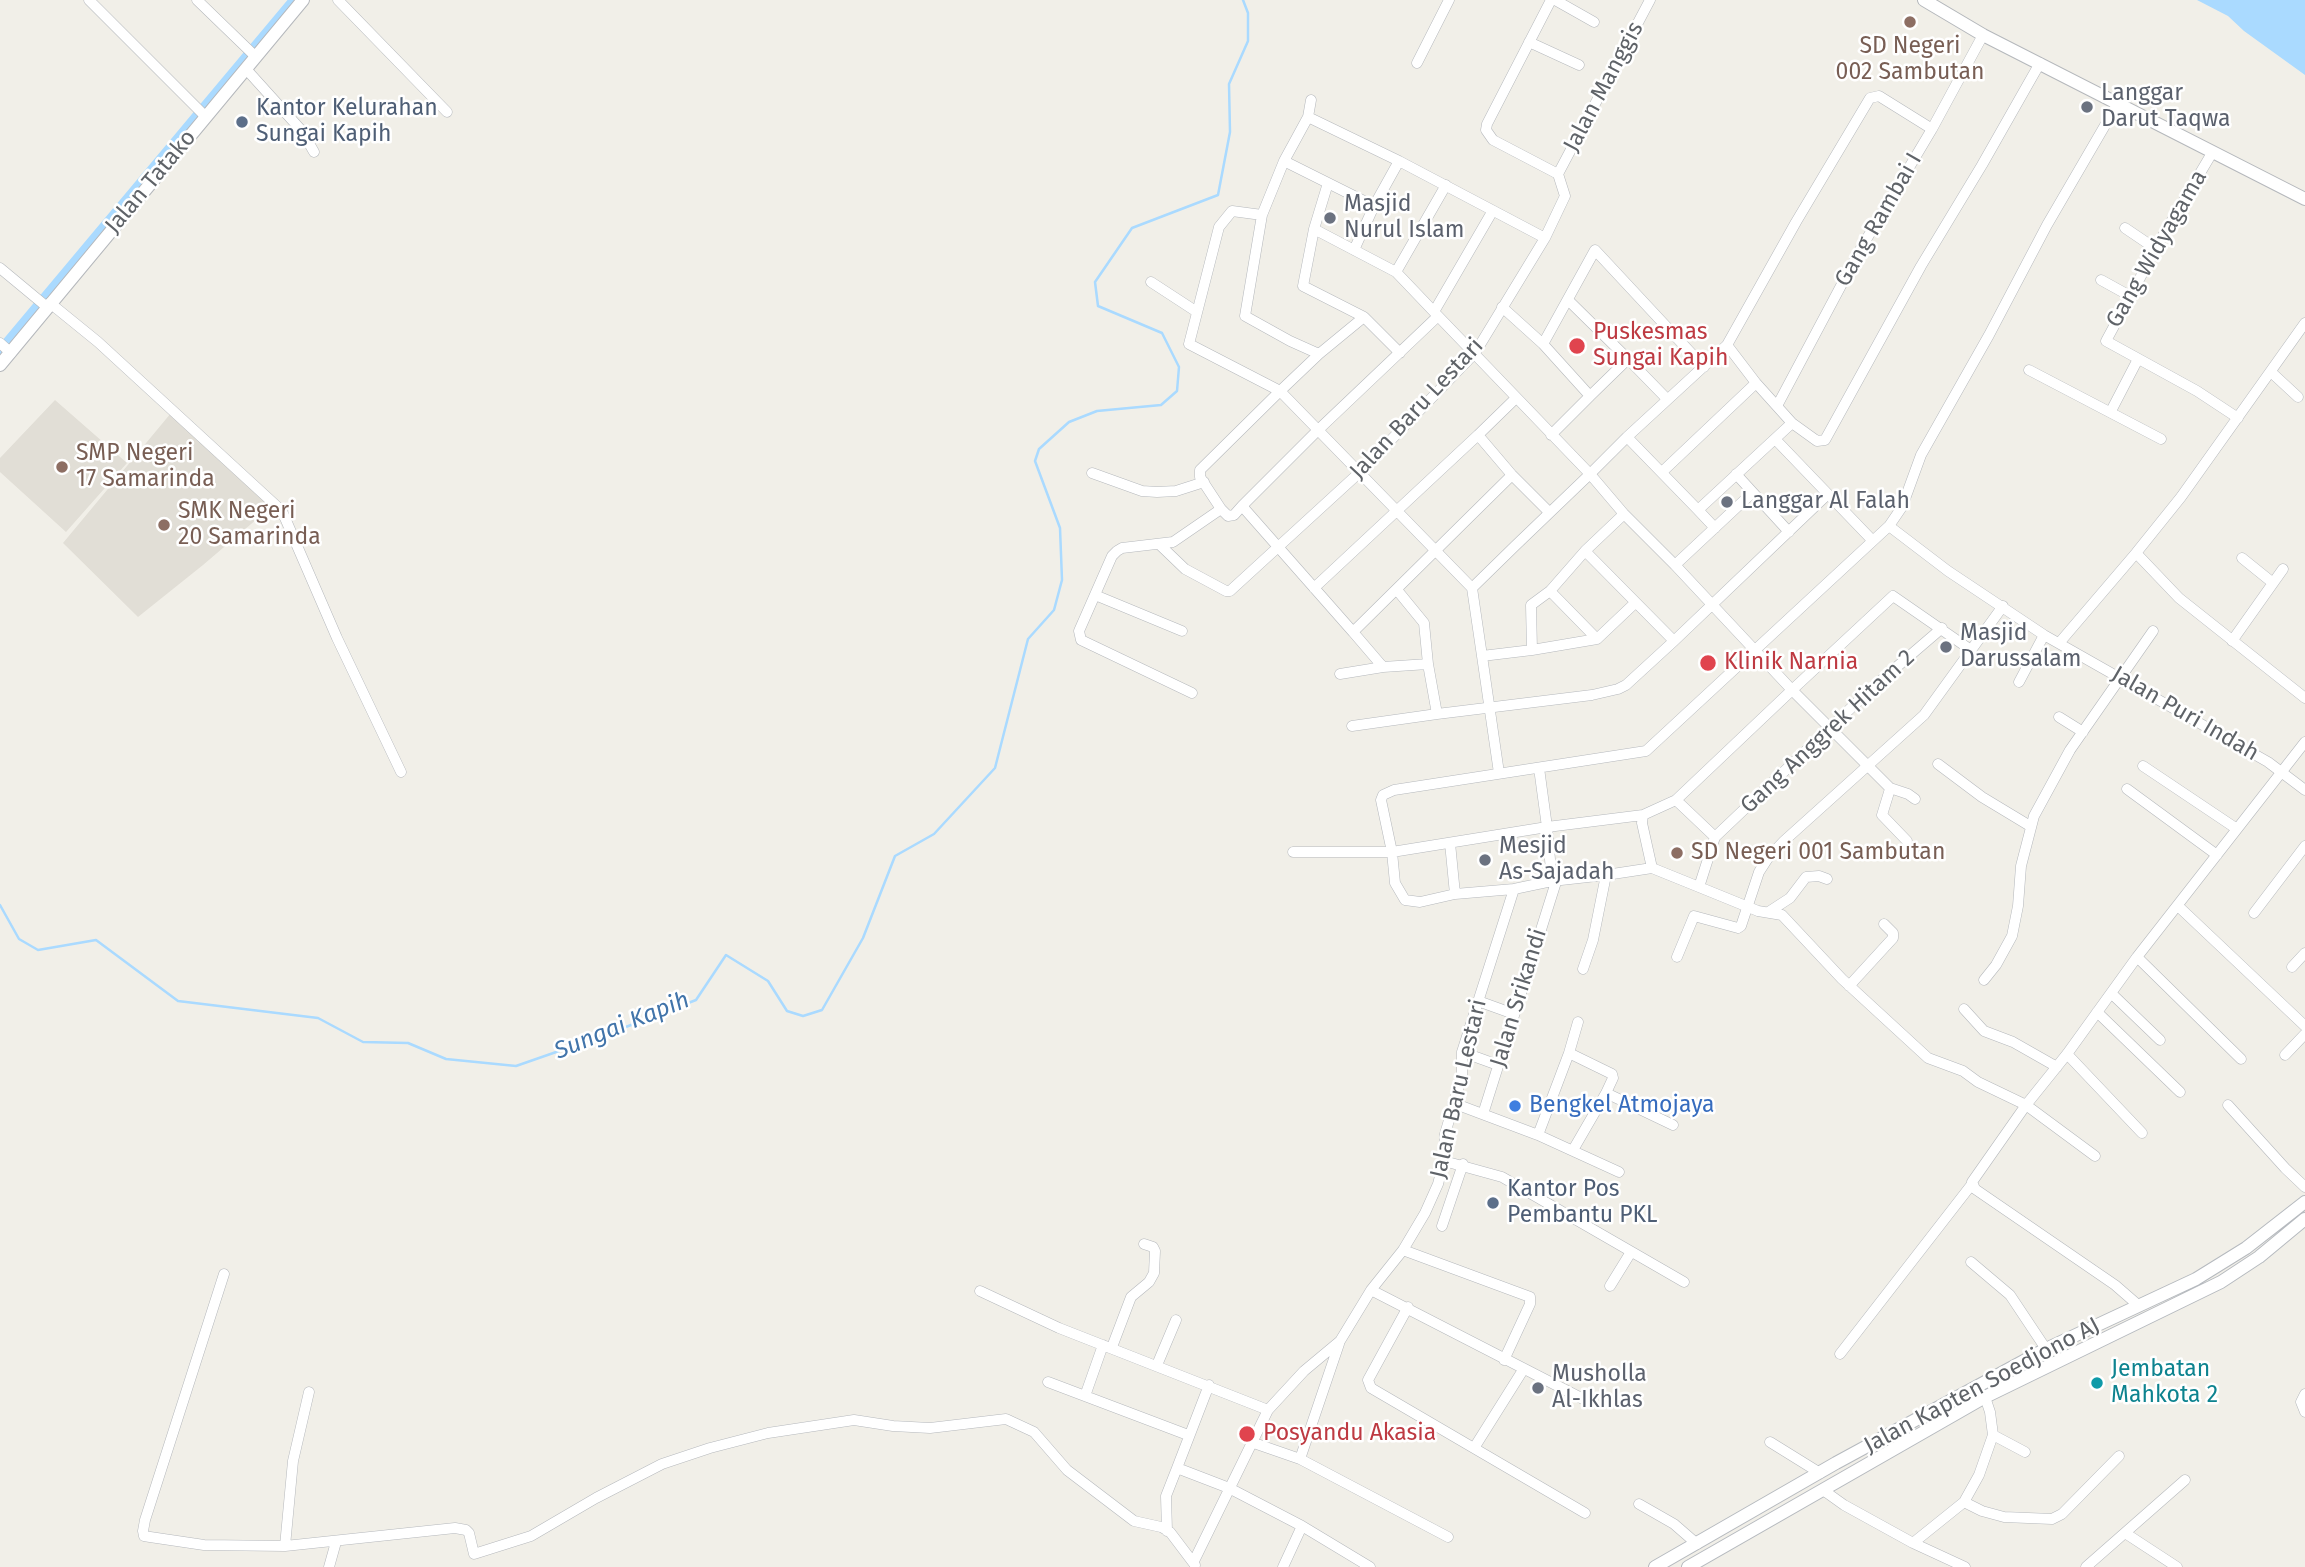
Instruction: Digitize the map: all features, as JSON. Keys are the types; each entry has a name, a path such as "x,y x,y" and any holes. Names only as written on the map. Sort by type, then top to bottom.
{"main road":[{"name":"Jalan Tatako","path":"0,365 203,115 246,69 254,56 303,0"},
{"path":"1924,0 1983,35 2305,199"},
{"name":"Jalan Kapten Soedjono AJ","path":"1655,1567 2046,1349 2223,1264 2305,1202"},
{"name":"Jalan Kapten Soedjono AJ","path":"1688,1567 1985,1397 2221,1282 2259,1257 2305,1219"},
{"path":"1836,1464 1845,1477"}],"street":[{"path":"89,0 203,115"},
{"path":"198,0 254,56"},
{"path":"338,0 447,112"},
{"path":"1417,63 1449,0"},
{"path":"1558,174 1493,140 1486,131 1487,124 1553,0 1594,22"},
{"name":"Jalan Manggis","path":"1558,174 1650,0"},
{"name":"Gang Rambai I","path":"1777,406 1860,250 1983,35"},
{"path":"1529,42 1579,65"},
{"path":"1727,345 1792,423 1817,441 1825,440 1922,265 2040,63"},
{"path":"246,69 302,131 314,152"},
{"path":"1472,588 1627,437 1727,345 1870,97 1879,96 1931,129"},
{"path":"1311,100 1308,117 1284,161 1262,215 1246,317 1319,354"},
{"path":"2095,1156 2026,1105 1978,1082 1963,1071 1928,1058 1849,986 1782,915 1758,911 1652,868 1514,889 1455,894 1420,902 1405,900 1395,883 1392,852 1381,800 1386,793 1394,790 1646,751 1889,526 1902,507 1921,454 1989,335 2047,225 2118,103"},
{"path":"1308,117 1399,161 1545,238"},
{"name":"Gang Widyagama","path":"2138,359 2106,341 2108,335 2212,153"},
{"path":"1284,161 1374,206"},
{"path":"1354,250 1399,161"},
{"name":"Jalan Baru Lestari","path":"1160,545 1185,569 1228,592 1279,548 1360,472 1475,353 1545,238 1565,196 1558,174"},
{"path":"1328,183 1314,229 1303,286 1364,317 1400,352"},
{"path":"1396,272 1446,185"},
{"path":"1262,215 1236,210 1225,217 1219,227 1190,346 1280,391 1472,588 1499,773"},
{"path":"1364,317 1319,354 1200,470 1203,482 1221,509 1230,516 1400,352 1436,313 1492,212"},
{"path":"2125,228 2156,249"},
{"path":"1314,229 1396,272 1475,353 1515,399 1590,474 1624,514 1828,729 1891,789 1915,799"},
{"path":"1543,344 1595,250 1704,367"},
{"path":"0,268 108,351 282,512 337,638 401,772"},
{"path":"2101,280 2130,296"},
{"path":"1151,282 1197,312"},
{"path":"1568,300 1667,400"},
{"path":"1502,307 1543,344 1590,396"},
{"path":"2060,642 2137,553 2305,323"},
{"path":"0,343 11,353"},
{"path":"1551,435 1628,359"},
{"path":"2111,411 2138,359 2197,391 2238,418"},
{"path":"2029,370 2161,439"},
{"path":"2271,372 2298,397"},
{"path":"1662,472 1756,383"},
{"path":"1314,588 1515,399"},
{"path":"1698,510 1792,423"},
{"path":"1479,435 1512,475 1549,512"},
{"path":"1627,437 1715,528"},
{"path":"1775,439 1872,540"},
{"path":"1092,472 1142,491 1176,491 1203,482"},
{"path":"1736,474 1789,532"},
{"path":"1353,632 1512,475"},
{"path":"1675,565 1752,492"},
{"path":"1352,726 1592,695 1618,689 1626,685 1713,605 1828,495"},
{"path":"1242,506 1383,667"},
{"path":"1192,693 1082,640 1079,631 1112,556 1117,551 1122,548 1160,545 1183,536 1221,509"},
{"path":"1532,650 1529,608 1550,591 1585,551 1624,514"},
{"name":"Jalan Puri Indah","path":"1889,526 1948,571 2044,635 2122,677 2283,772 2305,790"},
{"path":"1585,551 1674,641"},
{"path":"2137,553 2179,598 2305,698"},
{"path":"2242,558 2273,583"},
{"path":"2232,640 2283,569"},
{"path":"1397,590 1424,623 1437,714"},
{"path":"1550,591 1597,639"},
{"path":"1095,595 1182,631"},
{"path":"1293,852 1392,852 1547,827 1643,815 1676,800 1893,596 1971,650"},
{"path":"1482,656 1597,639 1635,603"},
{"path":"1677,957 1694,916 1738,928 1742,926 1759,872 1769,858 1784,841 1924,715 2003,607"},
{"name":"Gang Anggrek Hitam 2","path":"1715,836 1871,689 1942,628"},
{"path":"1984,980 2012,936 2018,906 2021,866 2030,826 2070,750 2153,631"},
{"path":"2019,682 2044,635"},
{"path":"1340,674 1383,667 1428,664"},
{"path":"2059,717 2082,732"},
{"path":"1840,1354 1972,1184 2026,1105 2067,1054 2137,957 2305,742"},
{"path":"1938,764 1982,797 2030,826"},
{"path":"2143,766 2237,829"},
{"path":"1539,768 1554,882"},
{"path":"1891,789 1882,816 1908,841"},
{"path":"2127,789 2217,855"},
{"path":"1676,800 1715,836 1699,887"},
{"path":"1643,815 1642,823 1652,868"},
{"path":"1450,843 1455,894"},
{"path":"2254,913 2305,846"},
{"path":"1583,969 1598,920 1606,875"},
{"path":"1769,911 1790,898 1806,877 1819,876 1827,879"},
{"name":"Jalan Srikandi","path":"1483,1114 1554,882"},
{"name":"Jalan Baru Lestari","path":"1195,1564 1228,1488 1268,1410 1304,1371 1340,1341 1371,1290 1403,1250 1438,1184 1444,1161 1445,1133 1461,1075 1462,1052 1514,889"},
{"path":"2178,906 2305,1026"},
{"path":"1849,986 1893,939 1894,933 1884,924"},
{"path":"2292,967 2305,953"},
{"path":"2137,957 2241,1059"},
{"path":"2112,993 2160,1040"},
{"path":"1478,1000 1514,1014"},
{"path":"1964,1009 1984,1031 2013,1042 2057,1067"},
{"path":"2097,1012 2180,1092"},
{"path":"1538,1135 1578,1023"},
{"path":"2285,1055 2305,1034"},
{"path":"1462,1052 1498,1065"},
{"path":"1569,1053 1612,1074 1613,1078 1573,1150"},
{"path":"2067,1054 2142,1133"},
{"path":"1606,1093 1673,1125"},
{"path":"1453,1103 1538,1135 1619,1172"},
{"path":"2228,1105 2305,1187"},
{"path":"1444,1161 1463,1164 1502,1177 1684,1282"},
{"path":"1442,1226 1463,1164"},
{"path":"1972,1184 2115,1285 2138,1305"},
{"path":"1085,1396 1131,1297 1149,1282 1154,1273 1155,1251 1153,1247 1144,1244"},
{"path":"1403,1250 1530,1297 1504,1360"},
{"path":"1610,1286 1631,1252"},
{"path":"1971,1262 2010,1295 2046,1349"},
{"path":"224,1274 143,1531 144,1536 204,1545 285,1546 455,1528 469,1533 475,1567"},
{"path":"1371,1290 1587,1401"},
{"path":"980,1291 1059,1328 1268,1410"},
{"path":"1408,1307 1368,1383 1371,1388 1585,1513"},
{"path":"1157,1365 1177,1321"},
{"path":"1300,1459 1340,1341"},
{"path":"1474,1448 1523,1370"},
{"path":"1048,1382 1188,1435"},
{"path":"1167,1531 1166,1496 1209,1385"},
{"path":"285,1546 293,1461 309,1392"},
{"path":"2305,1394 2301,1402 2305,1412"},
{"path":"1913,1543 1964,1502 1979,1475 1993,1436 1985,1397"},
{"path":"474,1554 531,1536 662,1464 768,1433 854,1420 930,1428 1006,1419 1034,1432 1067,1470 1133,1521 1167,1531 1195,1564"},
{"path":"1993,1436 2025,1452"},
{"path":"1770,1442 1820,1473"},
{"path":"1251,1443 1300,1459 1448,1537"},
{"path":"1964,1502 1982,1511 2004,1517 2052,1519 2062,1514 2119,1456"},
{"path":"1177,1468 1228,1488 1303,1526 1370,1567"},
{"path":"2086,1567 2185,1480"},
{"path":"1823,1489 1843,1505 1913,1543 1965,1567"},
{"path":"1639,1504 1674,1524 1697,1544"},
{"path":"1283,1567 1303,1526"},
{"path":"2125,1533 2177,1567"},
{"path":"329,1567 336,1542"}],"shaded area":[{"name":"SMP Negeri 17 Samarinda","path":"55,400 127,463 66,532 0,472 0,458"},
{"name":"SMK Negeri 20 Samarinda","path":"171,413 271,507 138,617 63,543"}],"water":[{"path":"2197,0 2305,0 2305,75 2244,31 2228,16"}],"waterway":[{"path":"0,351 294,0"},
{"name":"Sungai Kapih","path":"0,905 19,939 38,950 96,940 178,1001 318,1018 363,1042 408,1043 446,1059 516,1066 605,1035 696,1000 726,955 768,981 787,1011 803,1016 822,1010 863,938 895,856 934,834 995,768 1028,639 1054,610 1062,580 1060,528 1035,461 1039,449 1069,422 1097,411 1161,405 1177,391 1179,367 1162,333 1098,306 1095,282 1132,228 1218,195 1230,132 1229,84 1248,41 1248,13 1243,0"}],"place":[{"name":"SD Negeri 002 Sambutan","path":"1910,22"},
{"name":"Langgar Darut Taqwa","path":"2087,107"},
{"name":"Kantor Kelurahan Sungai Kapih","path":"242,122"},
{"name":"Masjid Nurul Islam","path":"1330,218"},
{"name":"Puskesmas Sungai Kapih","path":"1577,346"},
{"name":"SMP Negeri 17 Samarinda","path":"62,467"},
{"name":"Langgar Al Falah","path":"1727,502"},
{"name":"SMK Negeri 20 Samarinda","path":"164,525"},
{"name":"Masjid Darussalam","path":"1946,647"},
{"name":"Klinik Narnia","path":"1708,663"},
{"name":"SD Negeri 001 Sambutan","path":"1677,853"},
{"name":"Mesjid As-Sajadah","path":"1485,860"},
{"name":"Bengkel Atmojaya","path":"1515,1106"},
{"name":"Kantor Pos Pembantu PKL","path":"1493,1203"},
{"name":"Jembatan Mahkota 2","path":"2097,1383"},
{"name":"Musholla Al-Ikhlas","path":"1538,1388"},
{"name":"Posyandu Akasia","path":"1247,1434"}]}
